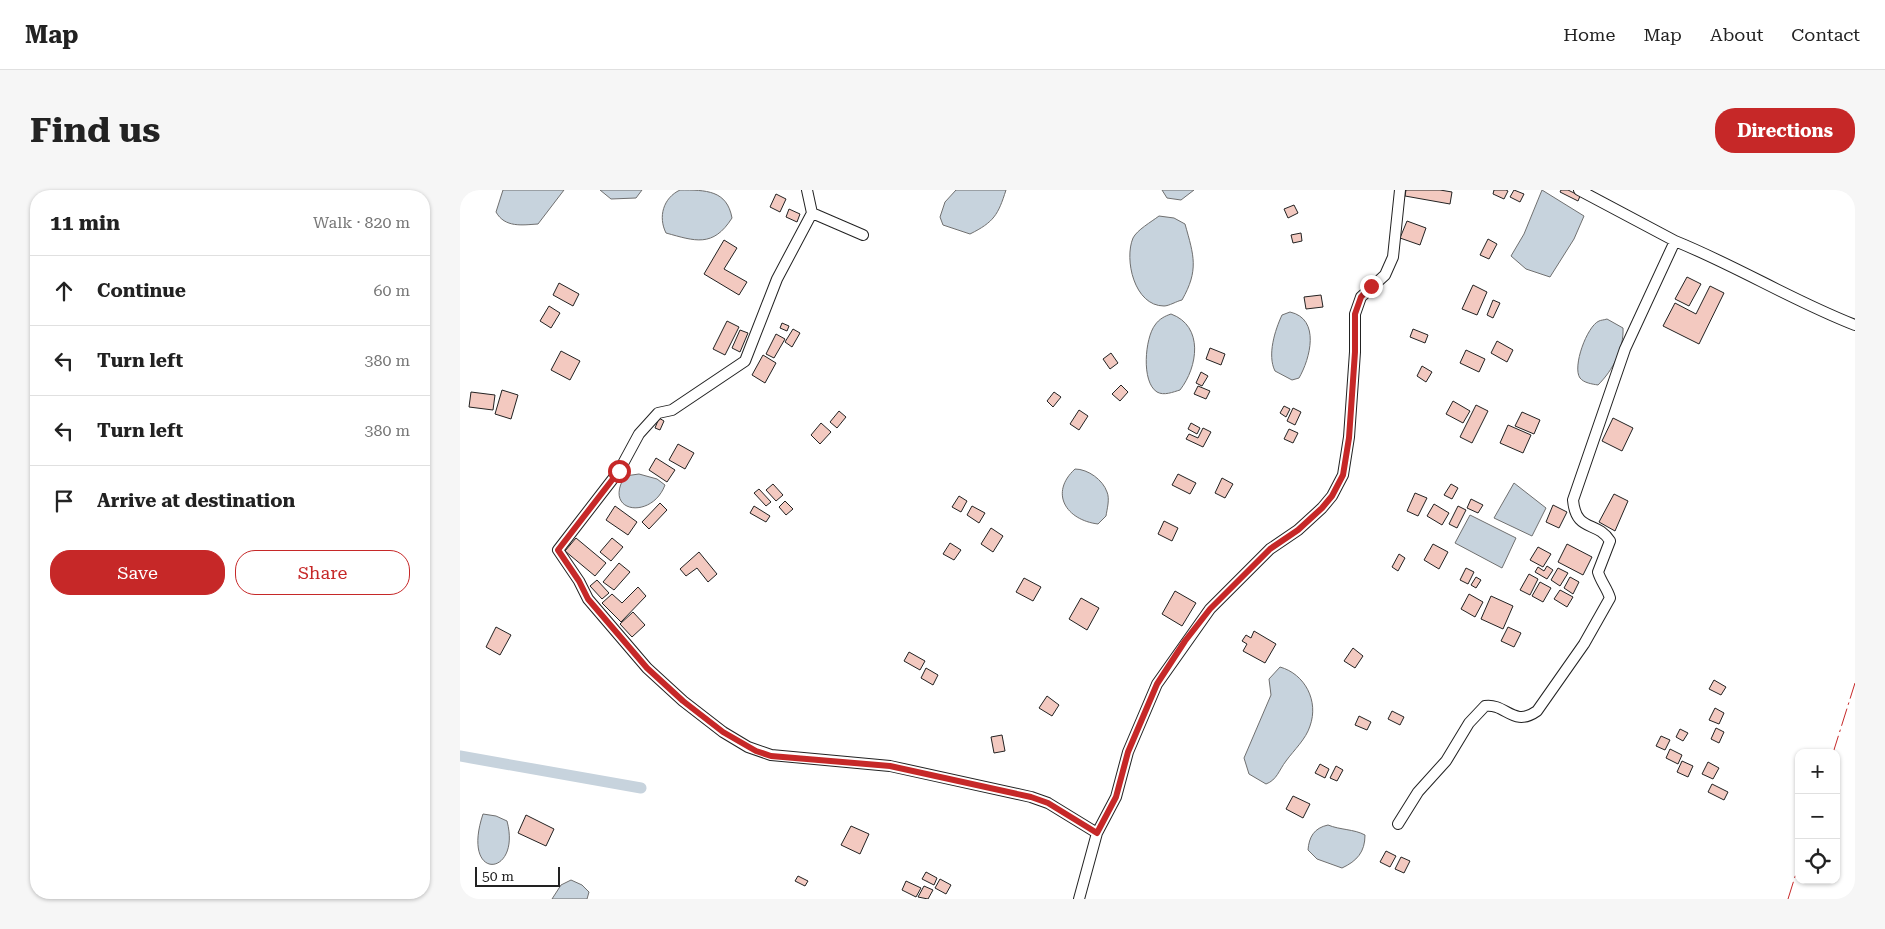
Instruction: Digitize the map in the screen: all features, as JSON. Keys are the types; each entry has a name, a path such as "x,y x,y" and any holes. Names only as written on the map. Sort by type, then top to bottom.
{"street":[{"path":"807,190 812,213 778,279 745,361 672,410 658,413 639,434 619,471 558,550 579,581 588,599 647,668 683,701 723,732 748,747 771,756 890,766 1031,797 1048,803 1097,833"},
{"path":"1079,899 1097,833 1116,797 1128,752 1157,684 1185,641 1210,609 1270,549 1298,530 1322,508 1332,496 1343,475 1349,438 1355,352 1355,314 1361,297 1385,275 1393,257 1400,190"},
{"path":"1579,190 1818,311 1855,325"},
{"path":"812,213 863,235"},
{"path":"1398,824 1418,792 1446,761 1479,710 1490,705 1513,716 1524,718 1537,711 1602,615 1610,598 1606,584 1600,579 1598,572 1610,541 1605,534 1579,521 1572,500 1625,349 1675,240"}],"shaded area":[{"path":"503,190 564,190 538,224 520,225 504,221 496,212"},
{"path":"600,190 642,190 636,198 611,199"},
{"path":"680,190 707,191 720,197 729,209 732,218 718,234 703,240 666,233 662,214 666,203 674,193"},
{"path":"956,190 1006,190 994,217 985,226 970,234 943,225 940,217 945,202"},
{"path":"1162,190 1194,190 1181,200 1167,198"},
{"path":"1542,190 1584,216 1574,239 1550,277 1526,269 1511,256 1524,234"},
{"path":"1159,216 1174,218 1185,224 1191,245 1193,263 1191,280 1182,300 1164,306 1154,304 1145,298 1139,290 1131,269 1130,257 1135,235"},
{"path":"1290,312 1300,316 1306,323 1310,340 1307,361 1303,370 1299,378 1292,380 1275,371 1272,358 1273,343 1279,321 1282,315"},
{"path":"1171,314 1182,320 1189,328 1195,348 1194,359 1191,370 1180,390 1163,394 1157,392 1152,387 1149,379 1146,360 1147,349 1155,325 1162,318"},
{"path":"1607,319 1623,328 1622,344 1613,366 1598,385 1588,383 1580,378 1578,373 1579,356 1594,324"},
{"path":"1075,469 1080,469 1094,476 1102,483 1107,492 1106,516 1098,524 1077,517 1065,504 1062,496 1063,487 1067,478"},
{"path":"639,474 657,479 665,485 659,496 650,504 632,507 624,504 620,498 620,488 625,476"},
{"path":"1514,483 1546,508 1532,536 1494,518"},
{"path":"1470,515 1516,538 1502,568 1455,543"},
{"path":"1280,667 1289,671 1303,682 1311,698 1313,707 1312,717 1303,740 1275,777 1266,784 1249,774 1244,758 1271,695 1269,679"},
{"path":"483,814 496,816 507,821 509,840 506,853 500,862 492,864 484,861 479,852 478,836"},
{"path":"1328,825 1365,835 1362,851 1356,859 1342,868 1317,859 1308,850 1313,834 1319,828"},
{"path":"571,880 582,885 589,892 587,899 552,899 561,885"}],"building":[{"path":"1406,190 1452,192 1450,204 1405,196"},
{"path":"1494,190 1508,191 1504,199 1493,194"},
{"path":"1514,190 1524,194 1520,202 1510,197"},
{"path":"1561,190 1568,190 1580,196 1578,201 1560,192"},
{"path":"776,194 786,199 780,212 770,207"},
{"path":"1294,205 1298,213 1288,218 1284,209"},
{"path":"789,209 800,214 797,222 786,217"},
{"path":"1407,221 1426,228 1420,245 1400,238"},
{"path":"1301,233 1302,241 1293,243 1291,235"},
{"path":"1488,239 1497,244 1489,259 1480,255"},
{"path":"724,240 737,248 724,269 747,282 739,295 704,274"},
{"path":"1687,277 1701,284 1689,306 1675,299"},
{"path":"559,283 579,294 573,306 553,295"},
{"path":"1473,285 1487,292 1477,315 1462,309"},
{"path":"1710,286 1724,293 1699,344 1663,326 1675,303 1696,314"},
{"path":"1321,295 1323,307 1306,309 1304,297"},
{"path":"1493,300 1500,303 1493,318 1487,315"},
{"path":"549,306 560,313 551,328 540,321"},
{"path":"727,321 739,327 725,355 713,349"},
{"path":"782,323 789,326 787,331 780,328"},
{"path":"793,329 800,333 792,347 785,342"},
{"path":"1413,329 1428,335 1425,343 1410,337"},
{"path":"740,330 748,333 740,352 732,348"},
{"path":"776,334 785,339 774,358 766,354"},
{"path":"1497,341 1513,350 1507,362 1491,353"},
{"path":"1210,348 1225,354 1221,365 1206,359"},
{"path":"1466,350 1485,359 1479,372 1460,363"},
{"path":"561,351 580,361 570,380 551,370"},
{"path":"1111,353 1118,363 1110,369 1103,359"},
{"path":"763,355 776,363 765,383 752,375"},
{"path":"1422,366 1432,372 1426,382 1417,376"},
{"path":"1201,372 1208,376 1202,386 1196,383"},
{"path":"1121,385 1128,392 1120,401 1112,394"},
{"path":"1198,386 1210,391 1206,399 1194,394"},
{"path":"502,390 518,395 511,419 495,414"},
{"path":"471,392 495,395 493,410 469,407"},
{"path":"1054,392 1061,397 1053,407 1047,401"},
{"path":"1453,401 1470,411 1463,423 1446,414"},
{"path":"1476,405 1488,411 1472,443 1460,437"},
{"path":"1284,406 1290,409 1286,417 1280,413"},
{"path":"1293,408 1301,412 1295,425 1287,421"},
{"path":"1079,410 1088,416 1079,430 1070,424"},
{"path":"839,411 846,417 837,428 830,422"},
{"path":"1522,412 1540,420 1534,434 1515,426"},
{"path":"659,418 664,421 660,430 655,428"},
{"path":"1613,418 1633,428 1622,451 1602,441"},
{"path":"821,423 831,432 820,444 811,435"},
{"path":"1191,423 1200,428 1197,434 1188,429"},
{"path":"1508,425 1531,435 1523,453 1500,443"},
{"path":"1203,428 1211,432 1203,447 1186,439 1189,434 1198,438"},
{"path":"1289,429 1298,433 1293,443 1284,439"},
{"path":"678,444 694,453 685,469 669,460"},
{"path":"656,458 675,470 667,482 649,470"},
{"path":"1178,474 1196,483 1190,494 1172,485"},
{"path":"1222,478 1233,484 1225,498 1215,493"},
{"path":"773,484 783,495 776,501 766,490"},
{"path":"1451,484 1458,488 1452,499 1444,495"},
{"path":"759,489 771,502 766,506 754,493"},
{"path":"1415,493 1427,498 1418,516 1407,511"},
{"path":"1614,494 1628,501 1615,531 1599,522"},
{"path":"959,496 967,501 961,512 952,507"},
{"path":"1471,499 1483,505 1478,513 1467,508"},
{"path":"785,501 793,509 786,515 779,507"},
{"path":"660,503 667,510 649,529 642,522"},
{"path":"1434,504 1449,513 1442,525 1427,516"},
{"path":"1553,505 1567,512 1559,528 1546,522"},
{"path":"615,506 637,522 628,535 606,520"},
{"path":"754,506 770,516 766,522 750,513"},
{"path":"972,506 985,513 979,523 967,515"},
{"path":"1458,506 1466,510 1457,528 1449,524"},
{"path":"1164,521 1178,528 1172,541 1158,534"},
{"path":"991,528 1003,536 993,552 981,544"},
{"path":"576,538 606,563 595,576 565,551"},
{"path":"612,538 623,547 611,561 600,552"},
{"path":"950,543 961,550 954,560 943,554"},
{"path":"1433,544 1448,552 1439,569 1424,560"},
{"path":"1567,544 1592,557 1583,575 1558,562"},
{"path":"1538,547 1551,554 1543,567 1530,560"},
{"path":"699,552 717,574 708,582 697,568 686,576 680,569"},
{"path":"1399,554 1405,558 1398,571 1392,567"},
{"path":"619,563 630,572 614,590 603,582"},
{"path":"1547,566 1553,570 1547,579 1535,572 1538,567 1544,571"},
{"path":"1466,568 1474,572 1468,584 1460,580"},
{"path":"1558,568 1568,573 1560,586 1551,580"},
{"path":"1529,574 1538,579 1530,595 1520,590"},
{"path":"1476,577 1481,580 1476,588 1471,585"},
{"path":"1570,577 1579,582 1573,594 1564,588"},
{"path":"1024,578 1041,587 1033,601 1016,592"},
{"path":"597,580 609,593 602,599 590,586"},
{"path":"1540,582 1551,588 1543,602 1532,596"},
{"path":"638,587 646,596 621,622 602,603 612,594 622,603"},
{"path":"1560,590 1573,597 1567,607 1554,599"},
{"path":"1175,591 1196,603 1182,626 1162,614"},
{"path":"1469,594 1483,602 1475,617 1461,609"},
{"path":"1491,596 1513,606 1503,629 1481,619"},
{"path":"1081,598 1099,608 1087,630 1069,619"},
{"path":"633,612 645,625 632,637 620,624"},
{"path":"496,627 511,635 500,655 486,647"},
{"path":"1508,627 1521,633 1514,647 1501,641"},
{"path":"1254,631 1276,644 1265,663 1243,651 1247,644 1242,641 1246,635 1251,638"},
{"path":"1353,648 1363,656 1355,668 1344,661"},
{"path":"909,652 925,661 920,670 904,661"},
{"path":"926,668 938,675 933,685 921,678"},
{"path":"1714,680 1726,687 1721,695 1709,689"},
{"path":"1047,696 1059,705 1052,716 1039,708"},
{"path":"1715,708 1724,713 1719,724 1709,720"},
{"path":"1392,711 1404,717 1400,725 1388,719"},
{"path":"1359,716 1371,722 1367,730 1355,725"},
{"path":"1716,728 1724,732 1719,743 1711,739"},
{"path":"1680,729 1688,733 1683,741 1676,737"},
{"path":"1002,735 1005,751 994,753 991,737"},
{"path":"1661,736 1670,740 1665,750 1656,746"},
{"path":"1670,749 1682,755 1678,764 1666,758"},
{"path":"1682,761 1693,766 1688,777 1677,772"},
{"path":"1708,762 1719,768 1713,779 1702,774"},
{"path":"1320,764 1329,769 1325,778 1315,773"},
{"path":"1336,766 1343,770 1337,781 1330,778"},
{"path":"1712,784 1728,792 1724,800 1708,792"},
{"path":"1293,796 1310,804 1303,818 1286,809"},
{"path":"526,815 554,829 546,846 518,833"},
{"path":"851,826 869,834 860,854 841,845"},
{"path":"1386,851 1396,856 1390,867 1380,862"},
{"path":"1401,857 1410,861 1404,873 1395,869"},
{"path":"926,872 937,878 934,885 922,879"},
{"path":"798,876 808,881 805,886 795,881"},
{"path":"940,879 951,885 946,894 935,888"},
{"path":"906,881 921,888 916,897 902,890"},
{"path":"924,886 933,890 928,899 918,897"}],"waterway":[{"path":"460,756 641,788"}],"power":[{"path":"1834,749 1855,683"},
{"path":"1788,899 1795,877"}],"route":[{"path":"619,471 590,510 564,539 558,550 568,563 588,599 647,668 683,701 723,732 748,747 771,756 890,766 1031,797 1063,811 1097,833 1116,797 1128,752 1157,684 1185,641 1210,609 1270,549 1298,530 1322,508 1332,496 1343,475 1349,438 1355,352 1355,314 1361,297 1371,286"}]}
